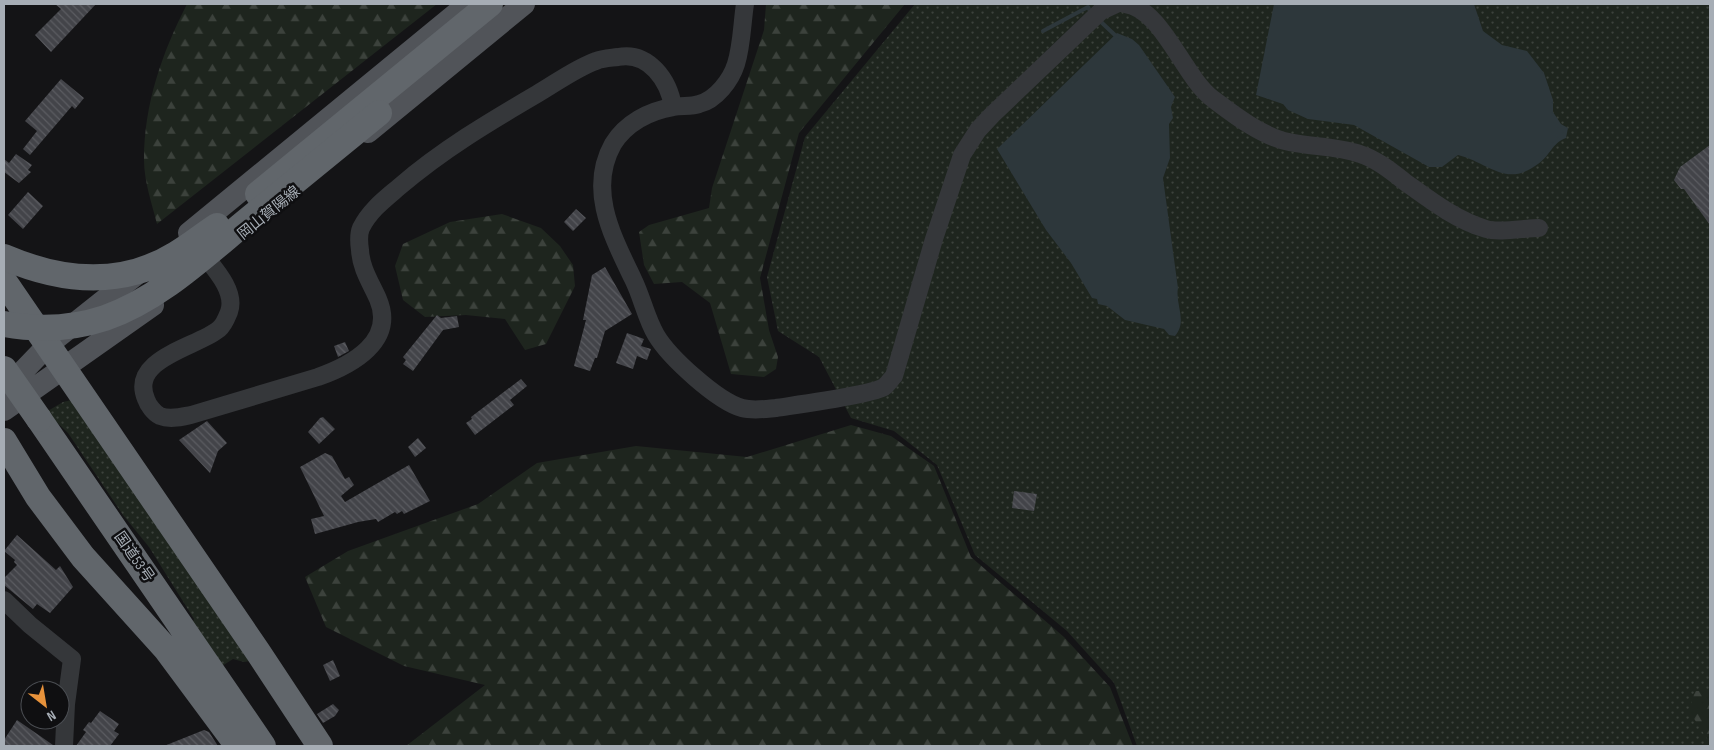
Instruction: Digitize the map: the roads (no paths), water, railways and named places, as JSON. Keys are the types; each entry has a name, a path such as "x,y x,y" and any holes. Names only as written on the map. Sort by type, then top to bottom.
{"highway":[{"path":"4,257 38,271 62,276 121,276 174,255 258,194 490,4"},
{"path":"4,324 43,328 77,325 104,318 138,302 196,263 508,4"},
{"path":"4,281 49,344 320,746"},
{"name":"国道53号","path":"4,369 38,419 177,642 263,746"},
{"path":"4,441 38,497 83,557 177,642 238,746"}],"main road":[{"path":"4,391 49,344 188,235 468,4"},
{"name":"岡山賀陽線","path":"4,410 209,262 524,4"}],"street":[{"path":"745,4 736,64 728,80 710,100 698,104 655,111 638,118 625,130 614,144 604,169 602,203 614,240 634,280 655,334 668,352 720,396 742,408 760,410 865,392 884,387 894,376 934,239 962,155 978,130 1101,11 1116,4"},
{"path":"1125,4 1143,11 1158,28 1190,74 1212,98 1266,132 1287,142 1361,154 1384,166 1443,209 1488,230 1539,228"},
{"path":"188,235 225,283 230,311 220,328 157,361 146,376 143,390 153,410 161,416 177,418 318,377 336,370 366,353 382,331 383,314 365,272 360,255 360,229 373,209 428,162 472,132 597,60 625,56 645,61 659,73 670,90 673,107"},
{"path":"4,600 30,625 72,659 66,704 64,746"}],"waterway":[{"path":"1043,31 1088,7 1089,9"},
{"path":"1100,21 1117,37"}]}
